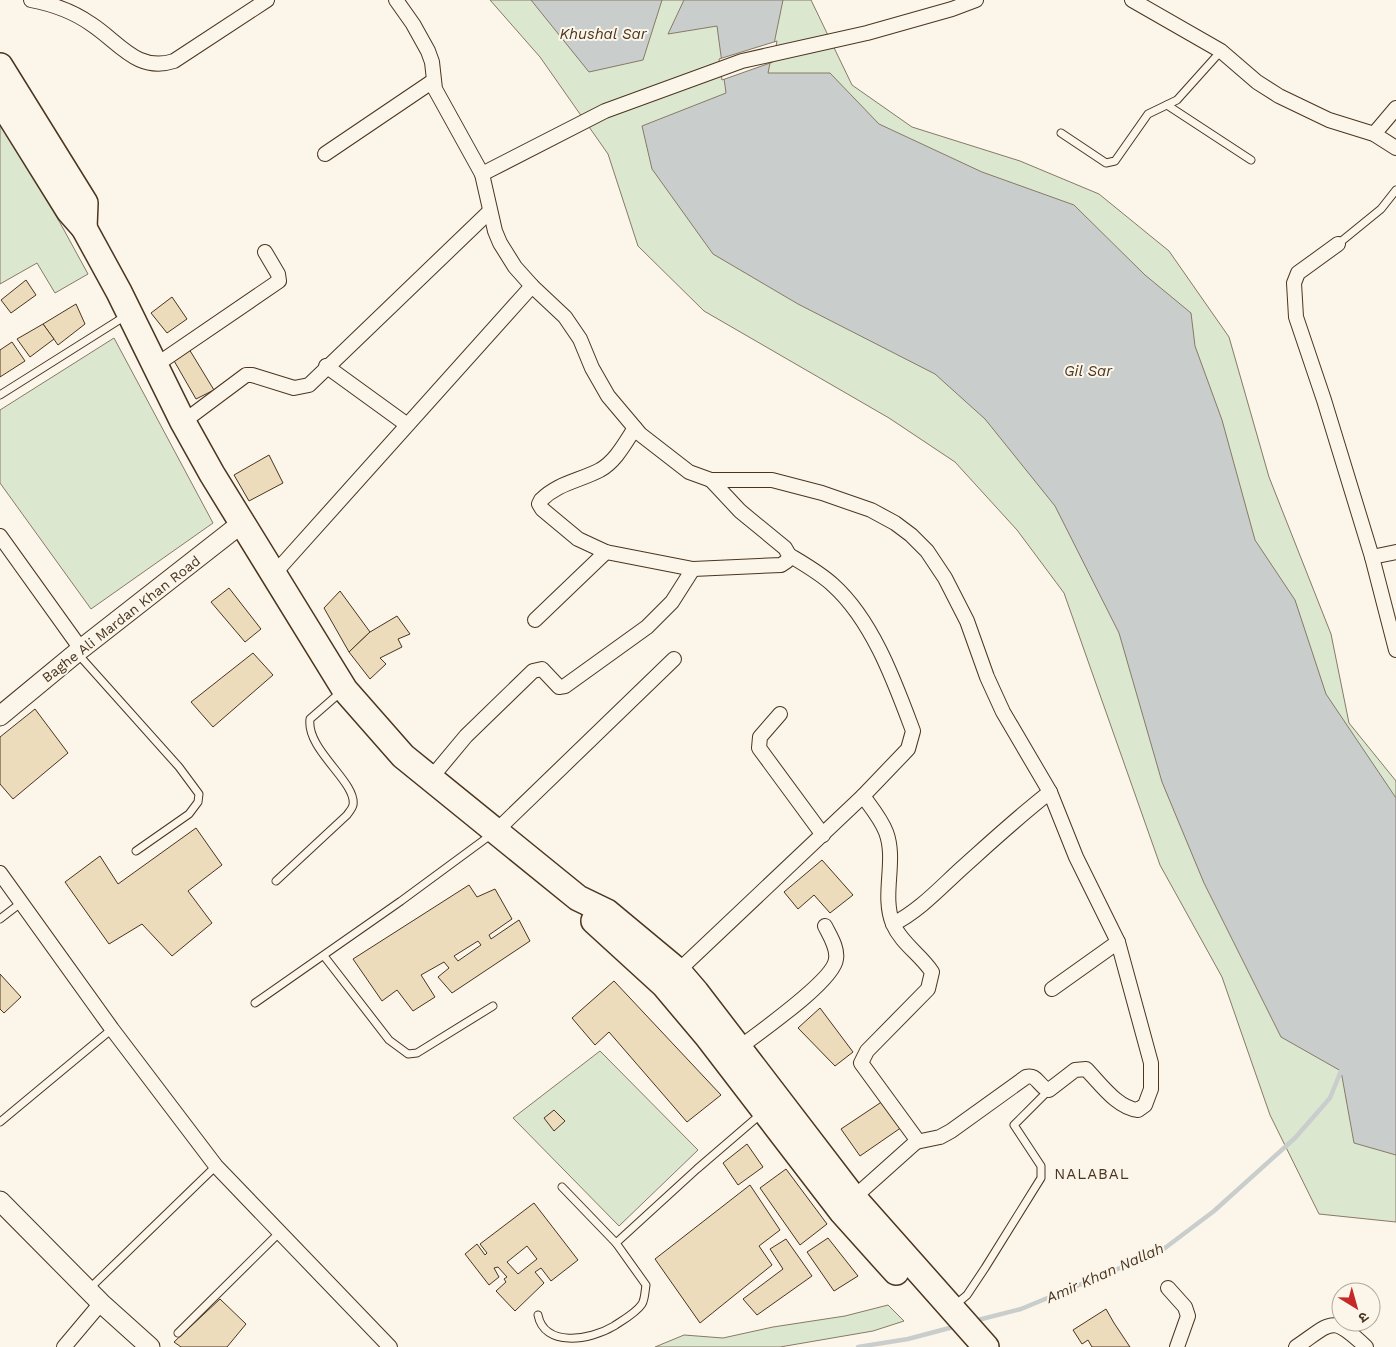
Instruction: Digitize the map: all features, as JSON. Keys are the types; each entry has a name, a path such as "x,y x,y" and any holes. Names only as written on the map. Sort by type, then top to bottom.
{"highway":[{"path":"0,66 85,203 84,228"},
{"path":"0,100 70,211 84,228 130,314 183,422 273,576 344,690 403,756 578,898 607,912 678,971 739,1048 773,1106"},
{"path":"578,898 595,923 664,985 773,1106 848,1205 944,1313 986,1347"},
{"path":"944,1313 964,1347"}],"main road":[{"name":"Baghe Ali Mardan Khan Road","path":"0,716 79,651 242,523"},
{"path":"0,1201 95,1296 150,1347"}],"street":[{"path":"31,0 78,16 101,31 133,57 149,65 161,65 174,61 267,0"},
{"path":"396,0 428,50 432,62 433,81 440,100 482,174 490,211 500,243 515,267 532,286 566,317 580,339 592,368 608,396 635,428 670,460 689,472 711,480 755,478 791,484 871,510 911,535 927,551 957,598 1003,712 1050,792 1076,856 1118,942 1151,1063 1151,1089 1145,1105 1138,1110 1130,1110 1086,1069 1080,1068 1049,1090 1041,1086 1035,1077 1026,1076 952,1131 940,1137 916,1142 848,1205"},
{"path":"482,174 605,111 742,61 877,30 976,0"},
{"path":"1132,0 1221,51 1257,82 1279,96 1329,120 1374,134 1396,148"},
{"path":"325,154 433,81"},
{"path":"1374,134 1396,108"},
{"path":"183,422 246,375 252,375 294,388 309,384 490,211"},
{"path":"1338,244 1298,274 1294,283 1296,317 1324,400 1372,557 1396,650"},
{"path":"156,365 279,282 278,274 265,252"},
{"path":"273,576 406,424 532,286"},
{"path":"326,366 406,424"},
{"path":"635,428 616,457 607,465 599,470 568,481 546,495 540,504 552,518 578,539 606,552 693,570 781,565 789,555"},
{"path":"678,971 863,796 908,749 913,731 894,679 850,604 833,585 789,555 785,548 740,511 711,480"},
{"path":"0,536 79,651"},
{"path":"534,620 606,552"},
{"path":"1372,557 1396,552"},
{"path":"430,778 466,736 532,671 542,669 558,687 565,686 647,627 672,602 693,570"},
{"path":"495,832 674,659"},
{"path":"780,714 760,737 759,748 823,835"},
{"path":"893,924 907,917 928,900 1013,821 1050,792"},
{"path":"863,796 886,832 891,854 889,893 893,924 901,937 932,972 928,989 867,1051 860,1063 915,1137 916,1142"},
{"path":"0,873 112,1029 216,1166 390,1347"},
{"path":"739,1048 794,1006 829,974 836,960 835,948 825,926"},
{"path":"1052,989 1118,942"},
{"path":"1168,1288 1185,1307 1188,1316 1177,1347"},
{"path":"64,1347 95,1296"},
{"path":"1296,1347 1325,1327 1337,1324 1345,1327 1366,1347"}],"lane":[{"path":"1061,134 1110,164 1115,161 1148,114 1177,100 1221,51"},
{"path":"1167,105 1251,160"},
{"path":"1338,244 1381,209 1396,190"},
{"path":"0,394 130,314"},
{"path":"79,651 179,767 198,794 198,802 189,814 136,852"},
{"path":"276,881 346,815 353,806 352,798 347,788 316,742 309,728 310,719 344,690"},
{"path":"255,1003 324,956 495,832"},
{"path":"0,919 22,902"},
{"path":"324,956 389,1040 408,1054 417,1053 494,1006"},
{"path":"0,1122 112,1029"},
{"path":"944,1313 967,1295 1041,1178 1040,1166 1014,1125 1049,1090"},
{"path":"616,1243 697,1169 773,1106"},
{"path":"95,1296 216,1166"},
{"path":"538,1316 539,1327 548,1339 561,1344 577,1343 602,1333 627,1318 642,1304 646,1285 616,1243 562,1187"},
{"path":"178,1333 279,1233"}],"green space":[{"name":"Gil Sar","path":"490,0 811,0 852,85 912,127 1020,161 1099,194 1169,251 1229,337 1269,477 1331,634 1349,723 1396,781 1396,1222 1319,1214 1270,1115 1222,977 1160,865 1064,593 1017,530 955,462 889,418 704,311 638,246 608,154 540,57"},
{"path":"0,125 41,188 88,274 55,293 37,263 0,284"},
{"path":"114,338 213,523 91,609 0,483 0,410"},
{"path":"600,1051 698,1150 619,1226 513,1118"},
{"path":"888,1305 904,1321 873,1331 780,1347 655,1347 684,1335 723,1338 773,1327 845,1316"}],"water":[{"name":"Khushal Sar","path":"531,0 662,0 643,60 589,72"},
{"name":"Gil Sar","path":"684,0 783,0 768,73 830,73 879,124 982,172 1074,205 1145,275 1191,313 1195,346 1222,420 1255,540 1295,600 1326,694 1396,798 1396,1155 1354,1143 1341,1071 1281,1037 1204,883 1162,782 1119,633 1055,506 985,419 935,374 798,304 713,254 652,169 642,126 726,93 717,26 668,34"}],"pier":[{"path":"777,41 773,62 722,80 719,59"}],"building":[{"path":"26,280 36,295 11,313 1,300"},
{"path":"172,297 187,319 167,333 151,313"},
{"path":"76,304 85,324 58,345 43,324"},
{"path":"43,324 54,339 30,357 17,339"},
{"path":"12,342 25,361 0,377 0,350"},
{"path":"189,349 214,390 196,399 173,359"},
{"path":"269,455 283,483 249,501 234,475"},
{"path":"229,588 261,629 245,642 211,602"},
{"path":"340,591 370,632 349,652 324,608"},
{"path":"397,616 410,634 398,639 402,647 380,658 386,664 370,679 349,652 370,632"},
{"path":"253,653 273,675 213,727 191,702"},
{"path":"35,709 68,753 13,799 0,784 0,737"},
{"path":"196,828 222,865 188,891 212,923 172,956 142,924 109,944 65,882 100,856 118,884"},
{"path":"822,860 853,895 830,913 814,895 798,909 784,892"},
{"path":"469,885 477,897 495,889 512,919 489,935 491,939 519,920 530,941 452,993 438,977 449,968 444,962 421,975 435,997 413,1011 397,990 382,1001 353,959","holes":["478,941 481,945 458,961 454,956"]},
{"path":"0,974 21,997 4,1013 0,1009"},
{"path":"614,981 721,1095 687,1122 609,1032 595,1045 572,1018"},
{"path":"820,1008 853,1052 835,1066 798,1028"},
{"path":"883,1101 902,1127 860,1156 841,1129"},
{"path":"554,1110 565,1121 554,1131 544,1118"},
{"path":"747,1144 763,1167 738,1185 723,1163"},
{"path":"786,1169 827,1224 800,1245 760,1188"},
{"path":"750,1185 780,1230 759,1246 772,1265 700,1323 655,1259"},
{"path":"534,1203 578,1260 551,1281 541,1268 535,1272 544,1283 515,1311 496,1291 506,1282 504,1279 507,1277 498,1267 494,1268 499,1277 489,1285 465,1254 477,1244 485,1255 487,1253 480,1244","holes":["527,1246 537,1259 518,1274 507,1262"]},
{"path":"828,1238 858,1276 834,1291 807,1252"},
{"path":"786,1239 812,1276 757,1315 743,1299 783,1269 770,1249"},
{"path":"220,1299 246,1324 227,1347 181,1347 174,1342"},
{"path":"1106,1309 1130,1347 1092,1347 1088,1340 1082,1344 1073,1330"}],"waterway":[{"name":"Amir Khan Nallah","path":"974,1321 1021,1309 1161,1251 1214,1211 1295,1138 1330,1098 1341,1071"},
{"name":"Amir Khan Nallah","path":"858,1347 908,1339 957,1326"}],"district":[{"name":"NALABAL","path":"1092,1174"}]}
